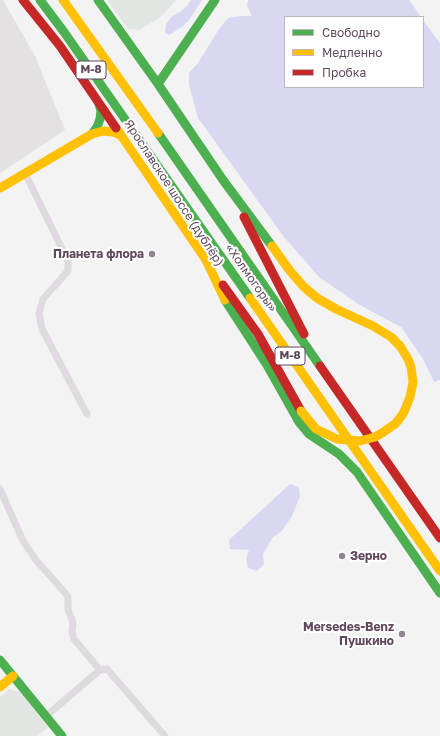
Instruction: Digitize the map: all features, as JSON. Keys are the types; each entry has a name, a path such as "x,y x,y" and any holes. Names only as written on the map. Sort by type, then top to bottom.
{"main road":[{"name":"Ярославское шоссе (дублёр)","path":"23,0 60,46 206,260 224,298 267,365 299,422 309,434 339,454 357,472 440,593"},
{"name":"«Холмогоры»","path":"40,0 73,44 440,571"},
{"name":"«Холмогоры»","path":"63,0 123,83 440,538"},
{"path":"98,0 158,84 223,180 290,271 304,287 317,298 372,326 391,337 400,346 411,367 412,382 412,390 408,405 400,418 382,433 375,437 360,441 345,441 337,439 316,429 301,411 258,334 206,260"},
{"path":"158,84 215,0"},
{"path":"92,134 100,119 101,111 98,101"},
{"path":"0,188 92,134 103,131 113,132 122,136"},
{"path":"223,180 250,228 289,307 326,375"},
{"path":"0,660 62,736"},
{"path":"0,687 13,676"}],"street":[{"path":"26,173 68,261 68,271 43,299 39,313 42,329 87,414"},
{"path":"0,489 24,541 36,560 68,597 68,610 73,622 72,632 74,639 165,736"},
{"path":"46,716 103,670"}],"shaded area":[{"path":"0,0 3,0 35,56 65,130 0,173"},
{"path":"107,0 176,0 162,16 140,30 128,29"},
{"path":"191,0 202,0 189,20 182,27 169,35 165,33 166,24 172,16 180,12"},
{"path":"248,0 409,0 420,16 284,16 284,88 424,88 424,21 440,43 440,380 434,382 423,359 401,327 358,304 319,277 284,237 198,118 189,85 189,73 198,63 219,29 228,18 252,16 247,6"},
{"path":"290,484 299,487 300,496 292,516 281,532 273,537 263,554 264,564 257,571 248,568 246,559 249,550 230,549 229,540"},
{"path":"9,689 20,692 48,727 37,736 0,736 0,697"}],"traffic: fast":[{"path":"40,0 250,298"},
{"path":"98,0 158,84 223,180 272,246"},
{"path":"158,84 215,0"},
{"path":"92,134 100,119 101,111 99,104"},
{"path":"158,133 320,366"},
{"path":"225,300 267,365 299,422 309,434 339,454 357,472 440,593"},
{"path":"0,660 62,736"}],"traffic: slow":[{"path":"63,0 158,133"},
{"path":"116,128 206,260 225,300"},
{"path":"0,188 92,134 103,131 113,132 122,136"},
{"path":"272,246 290,271 304,287 317,298 336,309 373,326 391,337 400,346"},
{"path":"250,298 440,571"},
{"path":"301,411 316,429 337,439 360,441 375,437 382,433 395,424 400,418 410,397 413,382 411,367 400,346"},
{"path":"0,687 13,676"}],"traffic: jam":[{"path":"23,0 60,46 116,128"},
{"path":"244,217 304,334"},
{"path":"223,285 258,334 301,411"},
{"path":"320,366 440,538"}],"place":[{"name":"Планета флора","path":"152,254"},
{"name":"Зерно","path":"342,556"},
{"name":"Mersedes-Benz Пушкино","path":"402,634"}]}
